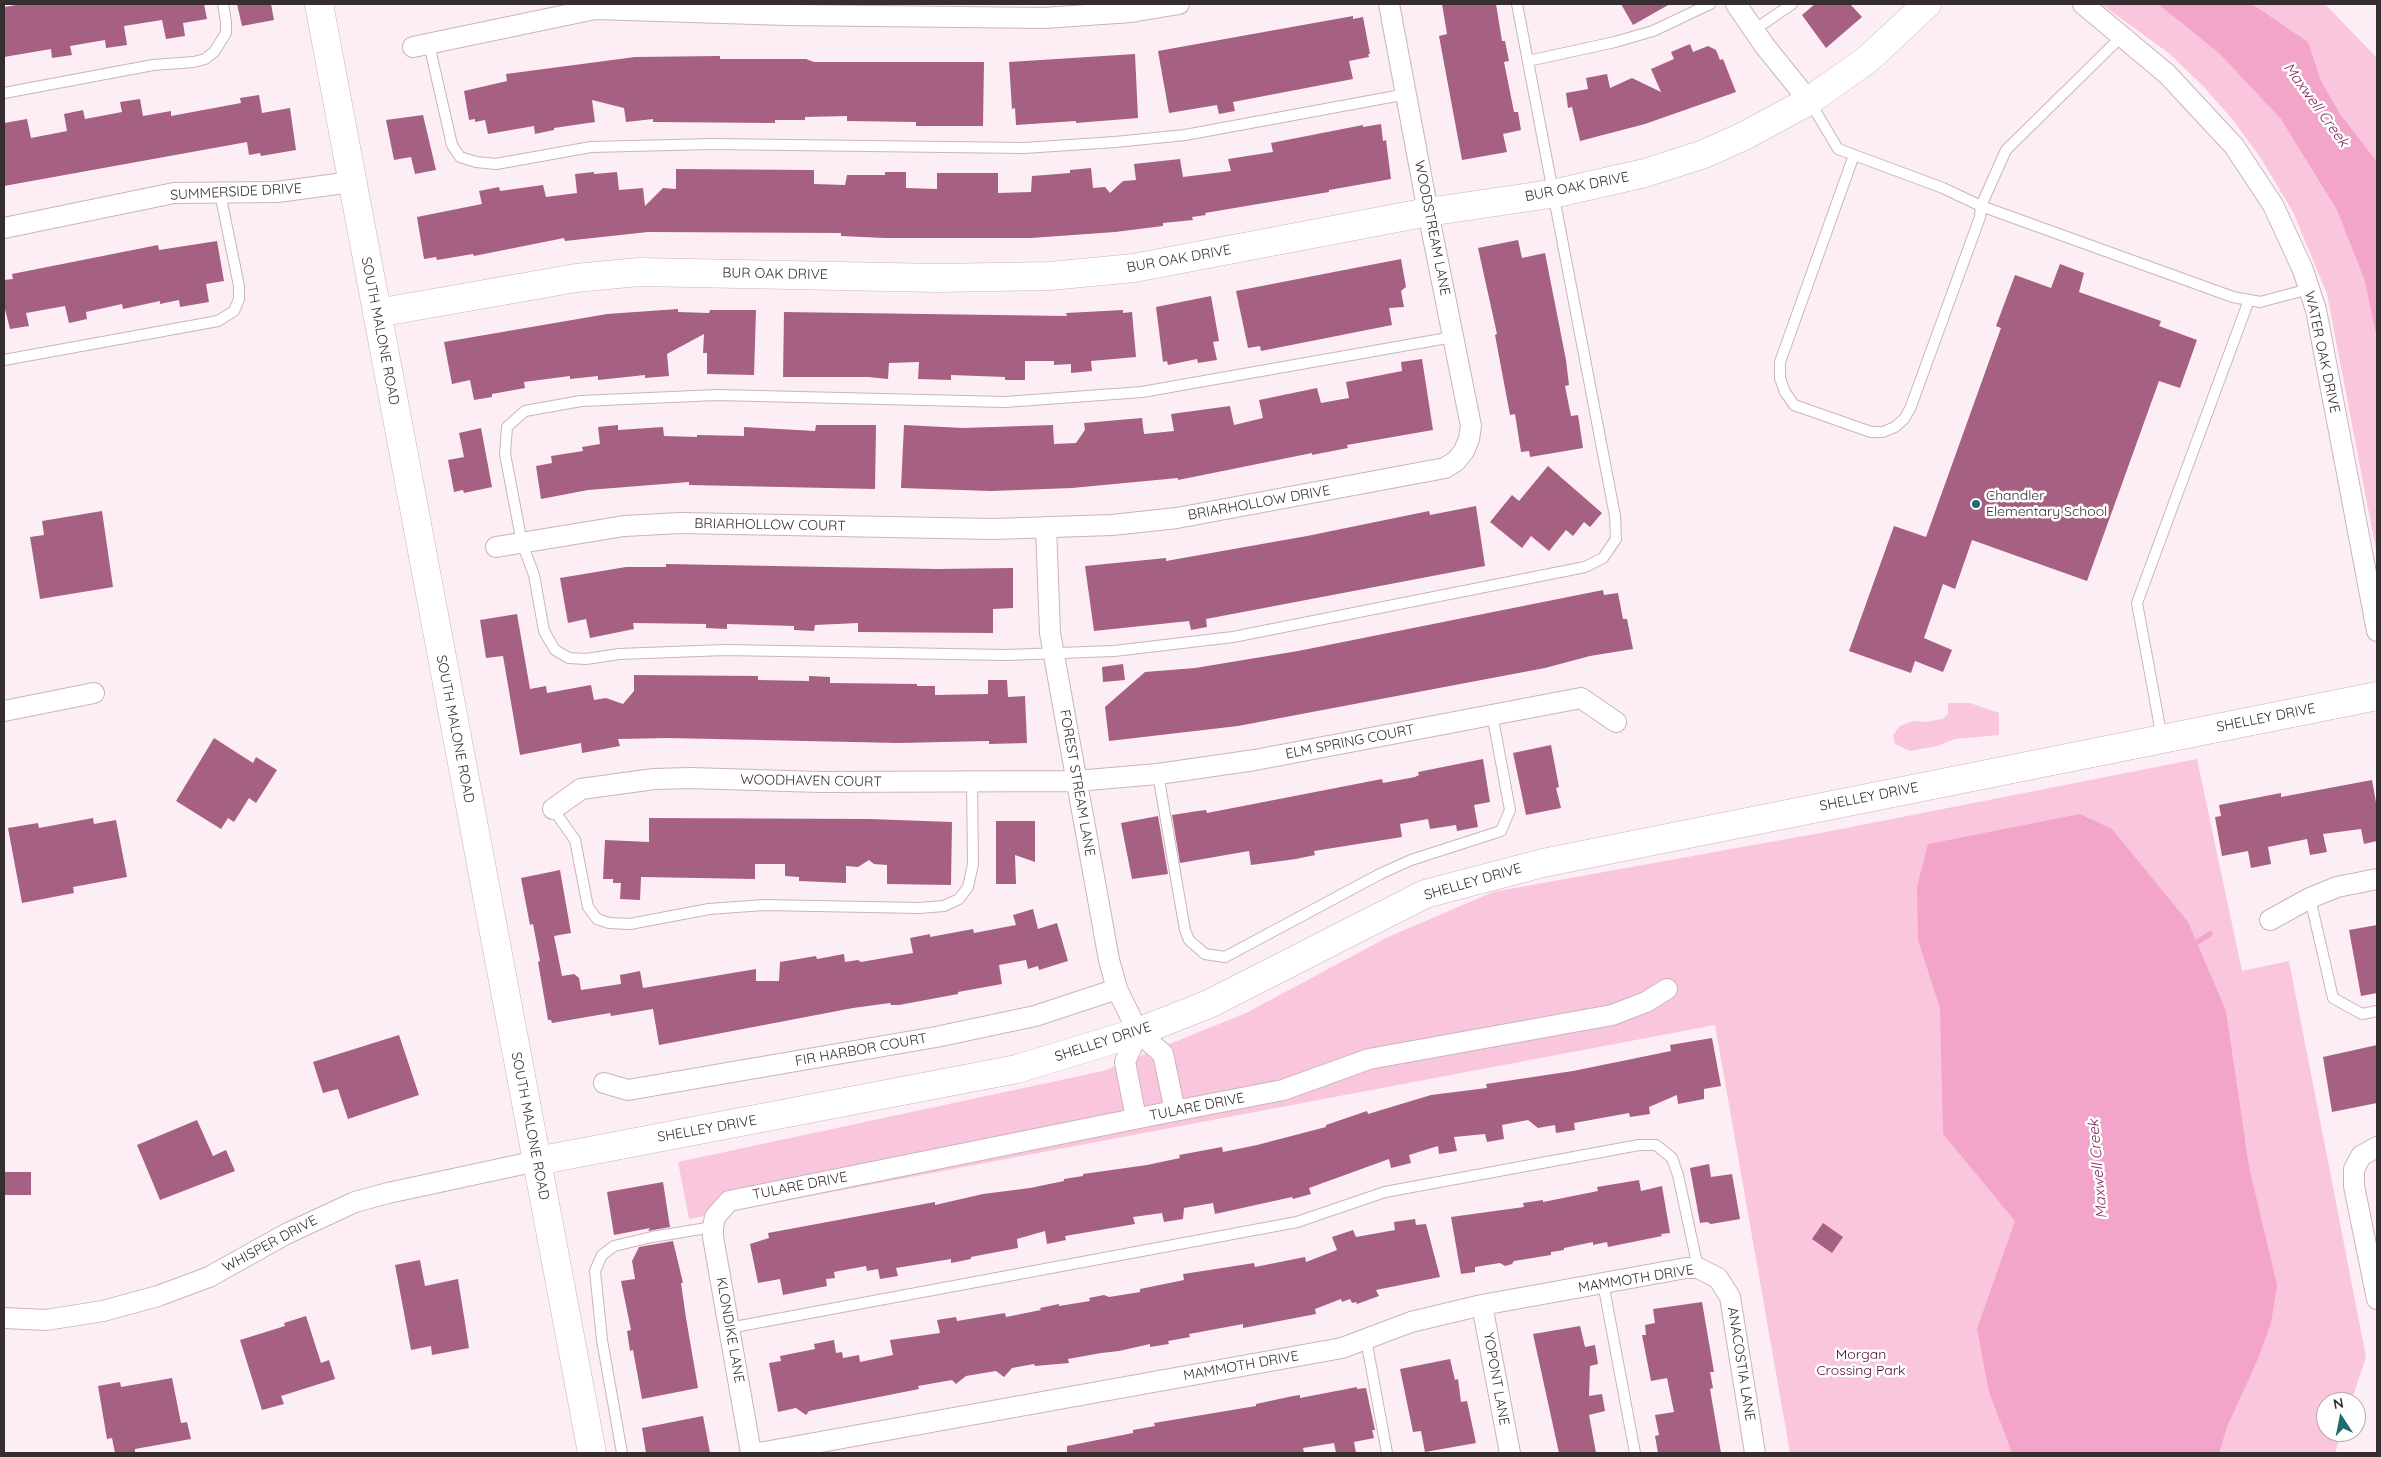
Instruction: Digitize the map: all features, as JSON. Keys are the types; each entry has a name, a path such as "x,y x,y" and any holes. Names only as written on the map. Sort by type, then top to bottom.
{"street":[{"name":"SOUTH MALONE ROAD","path":"318,4 592,1453"},
{"path":"421,46 595,9 787,15 936,10 1044,18 1131,12 1180,4"},
{"name":"WOODSTREAM LANE","path":"1389,4 1471,426 1469,439 1464,451"},
{"path":"1736,4 1809,101"},
{"name":"BUR OAK DRIVE","path":"377,313 567,279 639,272 938,278 1060,276 1134,268 1428,212 1552,193 1645,173 1704,154 1809,101 1868,59 1927,4"},
{"name":"WATER OAK DRIVE","path":"2083,4 2167,74 2234,146 2273,206 2303,270 2316,310 2377,630"},
{"name":"SUMMERSIDE DRIVE","path":"4,228 174,193 277,192 352,182"},
{"name":"BRIARHOLLOW DRIVE","path":"1046,527 1112,525 1177,518 1314,494 1445,468 1456,461 1464,451"},
{"name":"BRIARHOLLOW COURT","path":"496,547 624,526 680,523 936,528 1046,527"},
{"name":"FOREST STREAM LANE","path":"1046,527 1050,633 1109,960 1116,989 1138,1032 1163,1054 1175,1111"},
{"path":"4,711 94,693"},
{"name":"SHELLEY DRIVE","path":"537,1160 1017,1070 1138,1032 1209,1004 1425,894 1543,863 2377,696"},
{"name":"ELM SPRING COURT","path":"1076,781 1158,774 1255,760 1581,698 1616,722"},
{"name":"WOODHAVEN COURT","path":"553,809 581,789 654,779 1076,781"},
{"path":"2270,920 2310,898 2337,887 2377,879"},
{"name":"FIR HARBOR COURT","path":"604,1083 628,1090 936,1037 1035,1016 1116,989"},
{"name":"TULARE DRIVE","path":"713,1227 715,1216 721,1208 730,1201 740,1198 1283,1090 1369,1059 1612,1015 1646,1002 1667,989"},
{"path":"1136,1118 1125,1062 1138,1032"},
{"path":"2369,1152 2354,1169 2354,1186 2375,1279 2377,1299"},
{"name":"WHISPER DRIVE","path":"4,1318 46,1320 103,1311 158,1296 209,1277 286,1234 355,1202 537,1160"},
{"name":"KLONDIKE LANE","path":"713,1227 751,1453"},
{"name":"MAMMOTH DRIVE","path":"759,1453 1342,1348 1411,1322 1482,1305 1686,1268 1698,1268 1718,1278"},
{"name":"ANACOSTIA LANE","path":"1718,1278 1730,1296 1755,1453"},
{"name":"YOPONT LANE","path":"1482,1305 1510,1453"}],"lane":[{"path":"4,93 152,65 194,62 205,59 214,52 226,34 223,4"},
{"path":"1453,337 1142,392 1005,402 717,395 581,401 525,411 507,427 505,454 522,543 534,575 544,631 555,650 569,658 586,659 619,654 725,650 1006,655 1114,650 1232,637 1585,567 1602,558 1616,539 1615,516 1517,4"},
{"path":"1528,61 1625,40 1653,30 1710,4"},
{"path":"1754,30 1792,4"},
{"path":"1854,155 1780,362 1780,378 1785,392 1794,405 1871,432 1883,432 1904,420 1910,409 1980,217 1981,206 2006,150 2122,36"},
{"path":"421,46 452,145 460,157 476,162 496,164 591,147 712,144 1024,148 1115,142 1185,135 1407,94"},
{"path":"1809,101 1838,149 1943,188 1981,206 2233,296 2260,302 2309,289"},
{"path":"4,360 218,321 234,311 239,299 239,286 220,193"},
{"path":"2162,738 2137,603 2249,300"},
{"path":"1158,774 1184,930 1189,940 1205,954 1226,956 1380,874 1411,860 1501,831 1510,810 1492,714"},
{"path":"553,809 575,840 588,906 597,919 609,923 630,924 709,909 764,905 919,908 944,906 960,899 968,887 973,864 972,782"},
{"path":"2310,898 2333,998 2362,1014 2377,1011"},
{"path":"729,1328 1297,1222 1385,1192 1639,1144 1656,1145 1672,1158 1678,1175 1698,1268"},
{"path":"622,1453 601,1331 595,1271 602,1255 614,1246 652,1237 713,1227"},
{"path":"1603,1283 1635,1453"},
{"path":"1366,1340 1387,1453"}],"green space":[{"path":"2101,4 2325,4 2377,58 2377,555 2327,294 2293,212 2262,160 2233,120 2202,85 2170,54"},
{"path":"1948,703 1970,703 1999,713 1999,735 1955,739 1937,746 1910,751 1895,744 1893,735 1900,726 1913,721 1925,722 1942,719 1948,714"},
{"name":"Morgan Crossing Park","path":"2197,759 2242,971 2289,961 2366,1357 2354,1392 2316,1392 2316,1442 2339,1442 2335,1453 1790,1453 1715,1025 689,1219 678,1162 1103,1071 1246,1013 1388,937 1493,892 1831,831"}],"water":[{"path":"2158,4 2252,4 2308,42 2321,81 2340,114 2377,162 2377,339 2365,281 2337,210 2281,119 2219,53"},
{"path":"2080,814 2112,829 2188,922 2226,1011 2249,1167 2277,1285 2271,1323 2257,1361 2227,1427 2219,1453 2012,1453 1989,1392 1977,1329 2015,1221 1943,1134 1940,1008 1918,940 1917,887 1928,844"}],"building":[{"path":"22,4 204,4 207,19 183,23 185,36 166,39 162,20 124,26 127,45 106,48 105,40 70,46 72,55 52,58 51,49 4,57 4,7"},
{"path":"237,4 271,4 274,20 242,26"},
{"path":"1442,4 1496,4 1502,41 1505,41 1509,61 1504,62 1514,112 1518,112 1521,130 1503,134 1507,152 1462,160 1439,36 1447,34"},
{"path":"1621,4 1670,4 1633,25"},
{"path":"1815,4 1850,4 1862,17 1826,48 1802,15"},
{"path":"1353,16 1353,19 1363,17 1370,54 1368,54 1369,57 1349,61 1353,79 1233,102 1235,111 1219,114 1217,105 1169,113 1158,51"},
{"path":"1690,44 1693,52 1708,46 1716,50 1720,60 1723,59 1736,92 1645,124 1580,141 1572,107 1568,108 1566,93 1588,89 1586,78 1607,74 1610,88 1632,78 1661,92 1651,69 1674,59 1671,52"},
{"path":"1135,54 1138,118 1016,125 1015,108 1012,109 1009,62"},
{"path":"720,56 720,59 806,59 814,62 984,62 983,126 916,126 916,122 847,121 847,116 805,117 805,120 775,120 775,123 653,122 653,119 626,122 624,108 592,100 595,122 554,128 554,130 535,134 534,126 488,134 485,120 475,122 475,119 469,120 464,91 507,81 506,74 635,57"},
{"path":"259,95 262,113 290,108 296,150 261,156 260,153 249,155 247,142 4,186 4,123 27,119 31,138 67,131 64,114 83,110 85,119 122,112 120,102 140,99 143,116 171,111 171,116 241,103 240,98"},
{"path":"423,115 436,170 415,174 411,157 394,160 386,120"},
{"path":"1381,124 1383,141 1386,140 1391,179 1329,190 1329,192 1205,213 1206,215 1192,217 1193,220 1163,223 1163,226 1115,232 1031,238 885,238 841,236 841,233 648,232 565,241 564,238 474,256 473,254 437,260 436,257 424,259 417,217 482,204 479,191 499,187 500,191 543,185 546,197 577,193 575,174 594,172 594,174 617,172 619,190 643,188 645,206 663,188 676,189 676,169 814,170 814,184 845,185 847,175 885,175 885,172 906,172 906,188 937,189 937,173 998,173 998,193 1031,192 1032,176 1070,173 1070,170 1091,168 1093,188 1105,187 1110,193 1123,181 1136,180 1134,164 1180,159 1183,177 1231,171 1228,159 1273,152 1271,143 1363,125 1363,127"},
{"path":"1518,240 1522,258 1545,253 1566,360 1569,385 1565,386 1571,416 1578,415 1583,448 1530,457 1529,451 1521,452 1515,414 1510,415 1495,335 1497,334 1478,248"},
{"path":"217,241 224,281 206,284 209,302 180,307 179,300 160,304 160,301 123,309 122,304 86,312 87,319 69,323 65,306 26,313 29,326 10,329 4,305 4,280 13,279 12,274 158,245 159,250"},
{"path":"1401,259 1406,287 1401,291 1404,307 1389,308 1392,325 1261,351 1260,346 1248,348 1236,291"},
{"path":"2060,264 2084,273 2079,292 2161,321 2159,326 2197,340 2180,388 2159,381 2087,581 1972,540 1955,589 1943,584 1924,638 1952,650 1943,672 1915,661 1911,673 1849,651 1894,526 1926,537 2001,328 1996,326 2015,275 2051,288"},
{"path":"1211,296 1219,341 1213,342 1217,360 1198,363 1197,359 1168,365 1167,361 1163,362 1156,307"},
{"path":"678,309 678,312 709,313 710,310 756,310 754,375 707,374 707,353 703,353 704,334 667,354 669,376 645,378 645,375 598,380 598,376 570,379 570,376 524,382 525,388 492,394 492,397 474,400 470,380 452,384 444,342 607,314"},
{"path":"1123,310 1123,313 1132,312 1136,357 1091,361 1092,371 1071,373 1071,364 1054,365 1054,361 1025,361 1025,380 1005,380 1005,377 951,375 951,380 918,379 919,362 889,363 888,379 868,377 783,377 784,312 1067,316 1066,313"},
{"path":"1422,359 1433,430 1347,445 1348,448 1312,455 1312,453 1178,480 1178,478 1072,488 991,491 901,488 904,425 963,428 1053,425 1054,444 1076,443 1085,430 1084,423 1142,418 1144,434 1174,431 1171,414 1230,406 1234,425 1263,418 1259,400 1317,388 1321,403 1349,398 1346,382 1402,371 1401,362"},
{"path":"618,425 618,430 663,427 664,436 697,437 697,435 744,436 744,427 815,431 816,425 876,425 875,489 689,485 689,482 588,490 541,499 536,466 552,463 551,456 583,451 582,447 600,444 598,427"},
{"path":"481,428 492,487 464,493 463,490 454,492 448,460 464,457 459,433"},
{"path":"1548,466 1602,513 1590,527 1584,522 1573,536 1566,530 1549,551 1531,536 1522,548 1490,522 1512,495 1519,501"},
{"path":"1476,506 1485,566 1206,619 1207,627 1191,630 1189,621 1094,631 1085,566 1166,558 1166,561 1307,536 1429,511 1430,515"},
{"path":"102,511 113,587 40,599 30,537 44,535 42,521"},
{"path":"666,564 937,569 1013,568 1013,608 993,609 993,633 858,632 858,623 815,625 814,631 794,630 794,626 727,624 727,629 706,628 706,624 633,623 634,629 590,638 586,619 568,623 560,578 626,567 666,567"},
{"path":"1603,590 1604,595 1618,593 1623,619 1627,619 1633,649 1590,656 1545,668 1238,726 1109,741 1105,707 1145,672 1195,668 1298,651"},
{"path":"517,614 530,689 546,686 547,693 591,685 594,700 606,698 623,704 634,691 634,675 758,676 758,680 809,681 809,676 830,677 830,683 935,686 935,695 988,694 988,680 1007,680 1008,697 1025,696 1027,743 989,744 989,741 898,743 668,738 618,739 620,746 582,753 581,743 520,755 503,656 486,658 480,620"},
{"path":"1123,664 1125,680 1103,682 1102,667"},
{"path":"214,738 253,763 256,757 277,770 256,803 249,798 234,822 228,818 221,829 176,801"},
{"path":"1551,745 1559,787 1556,788 1561,808 1526,815 1513,753"},
{"path":"1483,759 1490,802 1474,805 1478,827 1457,831 1456,825 1430,829 1428,819 1400,824 1402,837 1314,851 1315,855 1296,859 1251,865 1249,851 1180,863 1172,815 1206,810 1207,813 1382,779 1383,783 1415,777 1419,775 1418,772"},
{"path":"2372,780 2377,808 2377,841 2364,844 2361,829 2323,834 2327,852 2310,855 2307,839 2268,847 2271,864 2251,868 2248,851 2222,856 2215,817 2221,816 2219,805 2281,793 2281,797"},
{"path":"1158,816 1168,874 1132,879 1121,823"},
{"path":"93,818 94,824 116,820 127,877 73,887 74,893 22,903 8,828 38,823 39,828"},
{"path":"649,818 870,819 952,822 951,885 887,884 887,865 874,864 869,860 858,867 846,866 846,883 799,881 799,877 785,876 785,864 755,864 755,879 641,877 640,900 620,899 621,883 613,883 613,879 603,879 605,840 649,842"},
{"path":"996,821 1035,821 1035,862 1015,855 1016,884 996,884"},
{"path":"560,870 571,933 554,936 562,976 574,974 579,978 581,990 621,984 620,975 640,971 643,988 756,969 756,981 779,981 780,962 816,956 817,959 844,954 845,962 858,960 861,962 913,953 910,938 930,934 930,937 973,929 974,933 1016,925 1013,915 1033,909 1038,929 1057,923 1068,961 1039,970 1038,966 1028,969 1026,960 999,965 1002,984 958,992 958,994 899,1005 891,1005 890,1003 853,1008 659,1045 653,1009 611,1016 610,1013 552,1023 551,1020 548,1020 533,924 530,925 521,878"},
{"path":"2377,925 2377,993 2361,996 2349,930"},
{"path":"399,1035 419,1095 348,1119 338,1089 323,1093 313,1062"},
{"path":"1712,1038 1721,1086 1704,1089 1704,1099 1678,1104 1677,1095 1649,1107 1650,1114 1630,1117 1629,1113 1574,1123 1575,1130 1556,1133 1555,1125 1538,1128 1528,1120 1502,1125 1504,1139 1487,1142 1485,1134 1454,1137 1457,1151 1439,1154 1438,1146 1409,1155 1411,1163 1391,1168 1389,1159 1309,1188 1311,1194 1293,1199 1292,1197 1215,1214 1213,1203 1184,1208 1183,1219 1164,1222 1162,1213 1133,1217 1135,1224 1065,1236 1066,1240 1047,1244 1045,1231 1017,1239 1018,1248 951,1263 951,1259 896,1268 898,1276 880,1279 878,1269 867,1271 866,1266 834,1272 835,1278 826,1279 827,1286 783,1295 780,1279 758,1283 750,1244 769,1238 768,1233 935,1202 935,1205 983,1194 1030,1188 1083,1176 1083,1174 1147,1165 1180,1158 1179,1155 1222,1147 1223,1152 1257,1145 1326,1127 1326,1125 1367,1111 1368,1114 1431,1095 1487,1088 1486,1084 1573,1071 1671,1051 1670,1045"},
{"path":"2377,1045 2377,1103 2332,1112 2323,1057"},
{"path":"197,1120 213,1156 226,1150 235,1171 160,1200 137,1145"},
{"path":"1709,1164 1711,1177 1732,1174 1740,1219 1711,1224 1707,1222 1700,1223 1690,1168"},
{"path":"4,1172 31,1172 31,1195 4,1195"},
{"path":"1639,1180 1641,1191 1662,1186 1670,1233 1608,1247 1607,1242 1593,1245 1593,1242 1551,1252 1551,1255 1514,1261 1512,1264 1505,1266 1500,1263 1475,1267 1475,1272 1461,1274 1451,1217 1524,1207 1523,1203 1543,1200 1543,1202 1598,1191 1597,1187"},
{"path":"663,1182 670,1227 648,1231 650,1228 614,1235 607,1192"},
{"path":"1415,1219 1416,1225 1426,1224 1440,1277 1376,1290 1379,1296 1357,1304 1356,1302 1352,1303 1350,1299 1342,1302 1341,1299 1315,1309 1316,1314 1243,1328 1243,1324 1189,1334 1190,1337 1168,1341 1169,1344 1150,1347 1150,1344 1068,1359 1069,1363 1035,1366 1034,1364 1012,1368 1004,1377 996,1371 966,1376 956,1384 952,1380 918,1386 919,1389 809,1411 806,1415 796,1408 778,1412 769,1363 781,1361 780,1356 815,1349 814,1344 834,1340 836,1353 842,1352 843,1358 859,1355 860,1362 893,1355 890,1340 940,1333 937,1320 956,1317 957,1321 1005,1313 1006,1317 1041,1310 1040,1308 1059,1304 1059,1306 1090,1301 1089,1298 1104,1295 1109,1297 1140,1292 1140,1289 1184,1280 1183,1274 1254,1263 1255,1267 1305,1257 1306,1262 1337,1250 1332,1237 1353,1230 1356,1237 1395,1230 1394,1222"},
{"path":"1823,1223 1843,1237 1832,1253 1812,1239"},
{"path":"673,1241 683,1283 681,1283 698,1388 642,1399 633,1350 630,1351 627,1331 631,1330 621,1281 635,1279 632,1261 639,1247"},
{"path":"420,1260 425,1286 458,1279 469,1348 432,1355 431,1346 411,1350 395,1265"},
{"path":"1702,1302 1714,1372 1710,1372 1713,1388 1710,1389 1721,1453 1658,1453 1655,1436 1659,1435 1655,1415 1674,1412 1667,1378 1651,1381 1642,1335 1646,1335 1645,1325 1655,1323 1653,1309"},
{"path":"306,1316 321,1363 329,1360 335,1379 281,1396 284,1404 262,1410 240,1340 285,1326 284,1323"},
{"path":"1580,1326 1585,1347 1595,1345 1598,1364 1590,1366 1589,1396 1602,1394 1605,1411 1589,1415 1596,1453 1559,1453 1533,1334"},
{"path":"1450,1359 1455,1380 1458,1379 1461,1402 1467,1401 1476,1443 1425,1452 1421,1431 1413,1432 1400,1369"},
{"path":"172,1378 181,1423 187,1422 191,1439 135,1449 135,1453 115,1453 112,1438 107,1439 98,1386 120,1382 121,1387"},
{"path":"1357,1387 1357,1389 1366,1388 1375,1430 1372,1430 1374,1438 1354,1442 1356,1453 1336,1453 1334,1443 1303,1448 1304,1453 1067,1453 1067,1446 1133,1433 1133,1430 1155,1426 1154,1423 1256,1406 1256,1404 1293,1396 1300,1395 1300,1398"},
{"path":"703,1416 710,1453 646,1453 642,1428"}],"waterway":[{"name":"Maxwell Creek","path":"2191,946 2210,934"}],"place":[{"name":"Chandler Elementary School","path":"1976,504"}]}
